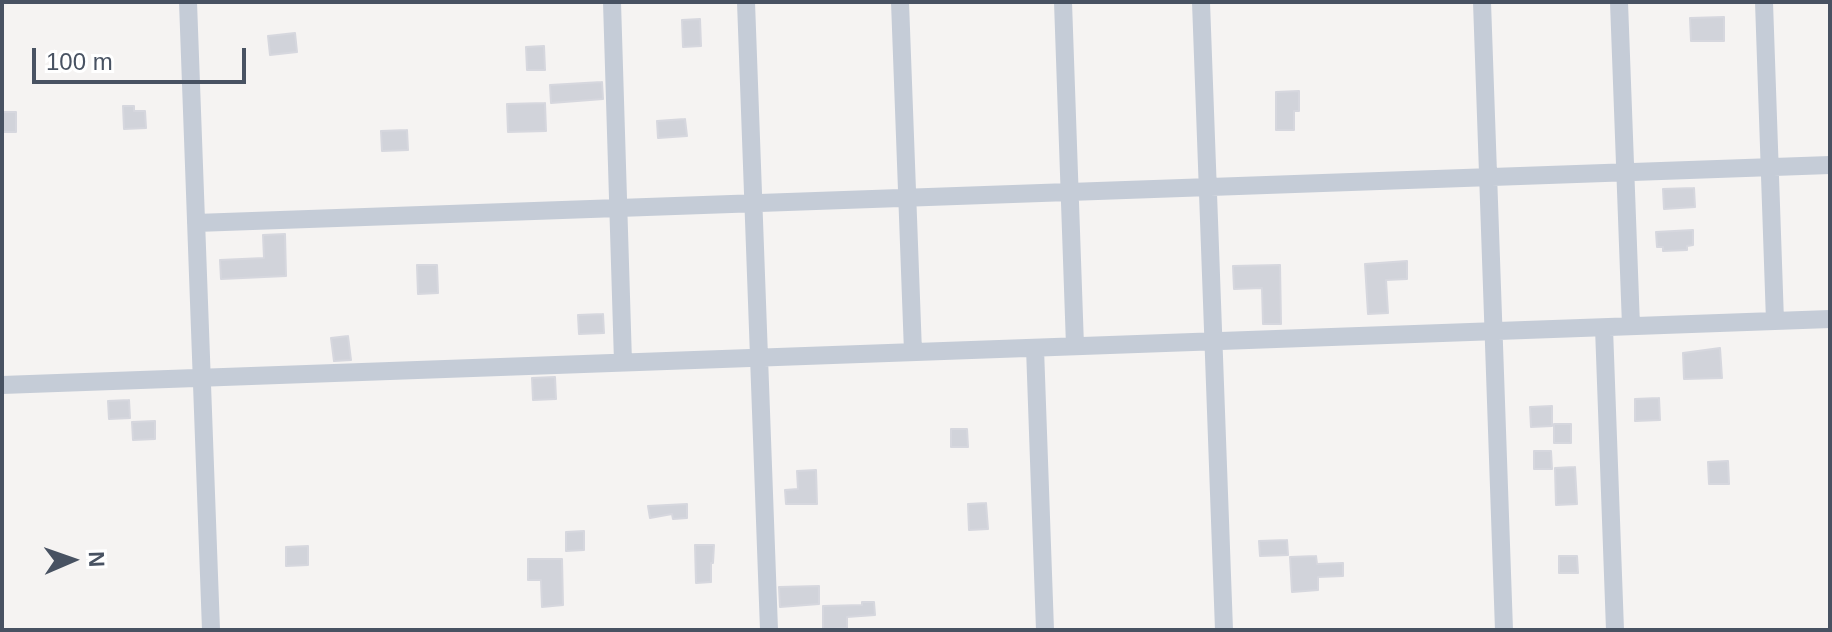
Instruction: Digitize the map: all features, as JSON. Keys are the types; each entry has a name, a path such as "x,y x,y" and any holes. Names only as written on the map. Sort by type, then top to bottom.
{"street":[{"path":"188,2 211,630"},
{"path":"612,2 623,362"},
{"path":"746,2 769,630"},
{"path":"900,2 913,352"},
{"path":"1063,2 1075,346"},
{"path":"1201,2 1224,630"},
{"path":"1482,2 1504,630"},
{"path":"1619,2 1631,326"},
{"path":"1764,2 1775,321"},
{"path":"196,223 1830,165"},
{"path":"2,385 1830,319"},
{"path":"1604,328 1615,630"},
{"path":"1035,348 1045,630"}],"building":[{"path":"1724,17 1724,41 1691,41 1690,18"},
{"path":"700,19 701,46 683,47 682,20"},
{"path":"295,33 297,52 270,55 268,36"},
{"path":"544,46 545,70 527,70 526,47"},
{"path":"602,82 603,99 551,103 550,85"},
{"path":"1299,91 1299,111 1294,111 1294,130 1276,130 1276,92"},
{"path":"545,103 546,131 508,132 507,104"},
{"path":"123,106 134,106 134,111 145,111 146,128 124,129"},
{"path":"2,112 16,112 16,132 2,132"},
{"path":"685,119 687,136 658,138 657,121"},
{"path":"407,130 408,150 382,151 381,131"},
{"path":"1694,188 1695,207 1664,209 1663,189"},
{"path":"1693,230 1693,245 1687,246 1687,250 1663,251 1663,247 1657,247 1656,232"},
{"path":"285,234 286,276 221,279 220,260 264,258 263,235"},
{"path":"1407,261 1407,279 1386,280 1388,313 1368,314 1365,264"},
{"path":"417,265 437,265 438,293 418,294"},
{"path":"1280,265 1281,324 1263,324 1262,288 1234,289 1233,266"},
{"path":"603,314 604,333 579,334 578,315"},
{"path":"348,336 351,360 334,361 331,338"},
{"path":"1720,348 1722,378 1684,379 1683,353"},
{"path":"555,377 556,399 533,400 532,378"},
{"path":"1659,398 1660,420 1635,421 1635,399"},
{"path":"129,400 130,418 109,419 108,401"},
{"path":"1552,406 1552,426 1531,427 1530,407"},
{"path":"155,421 155,439 133,440 132,422"},
{"path":"1554,424 1571,424 1571,443 1554,443"},
{"path":"951,429 967,429 968,447 951,447"},
{"path":"1534,451 1551,451 1552,469 1534,469"},
{"path":"1728,461 1729,484 1709,484 1708,462"},
{"path":"1575,467 1577,504 1556,505 1555,468"},
{"path":"816,470 817,504 786,504 785,490 798,489 797,471"},
{"path":"986,503 988,529 969,530 968,504"},
{"path":"687,504 687,518 673,519 672,514 650,518 648,506"},
{"path":"584,531 584,550 566,551 566,532"},
{"path":"1287,540 1288,555 1260,556 1259,541"},
{"path":"695,545 714,545 711,582 696,583"},
{"path":"308,546 308,565 286,566 286,547"},
{"path":"1316,556 1317,564 1343,563 1343,576 1318,577 1318,590 1292,592 1290,557"},
{"path":"1559,556 1577,556 1578,573 1559,573"},
{"path":"528,559 562,559 563,605 542,607 541,580 528,580"},
{"path":"819,586 819,604 780,607 779,587"},
{"path":"862,602 874,602 875,615 847,617 847,628 823,629 823,606 862,605"}]}
